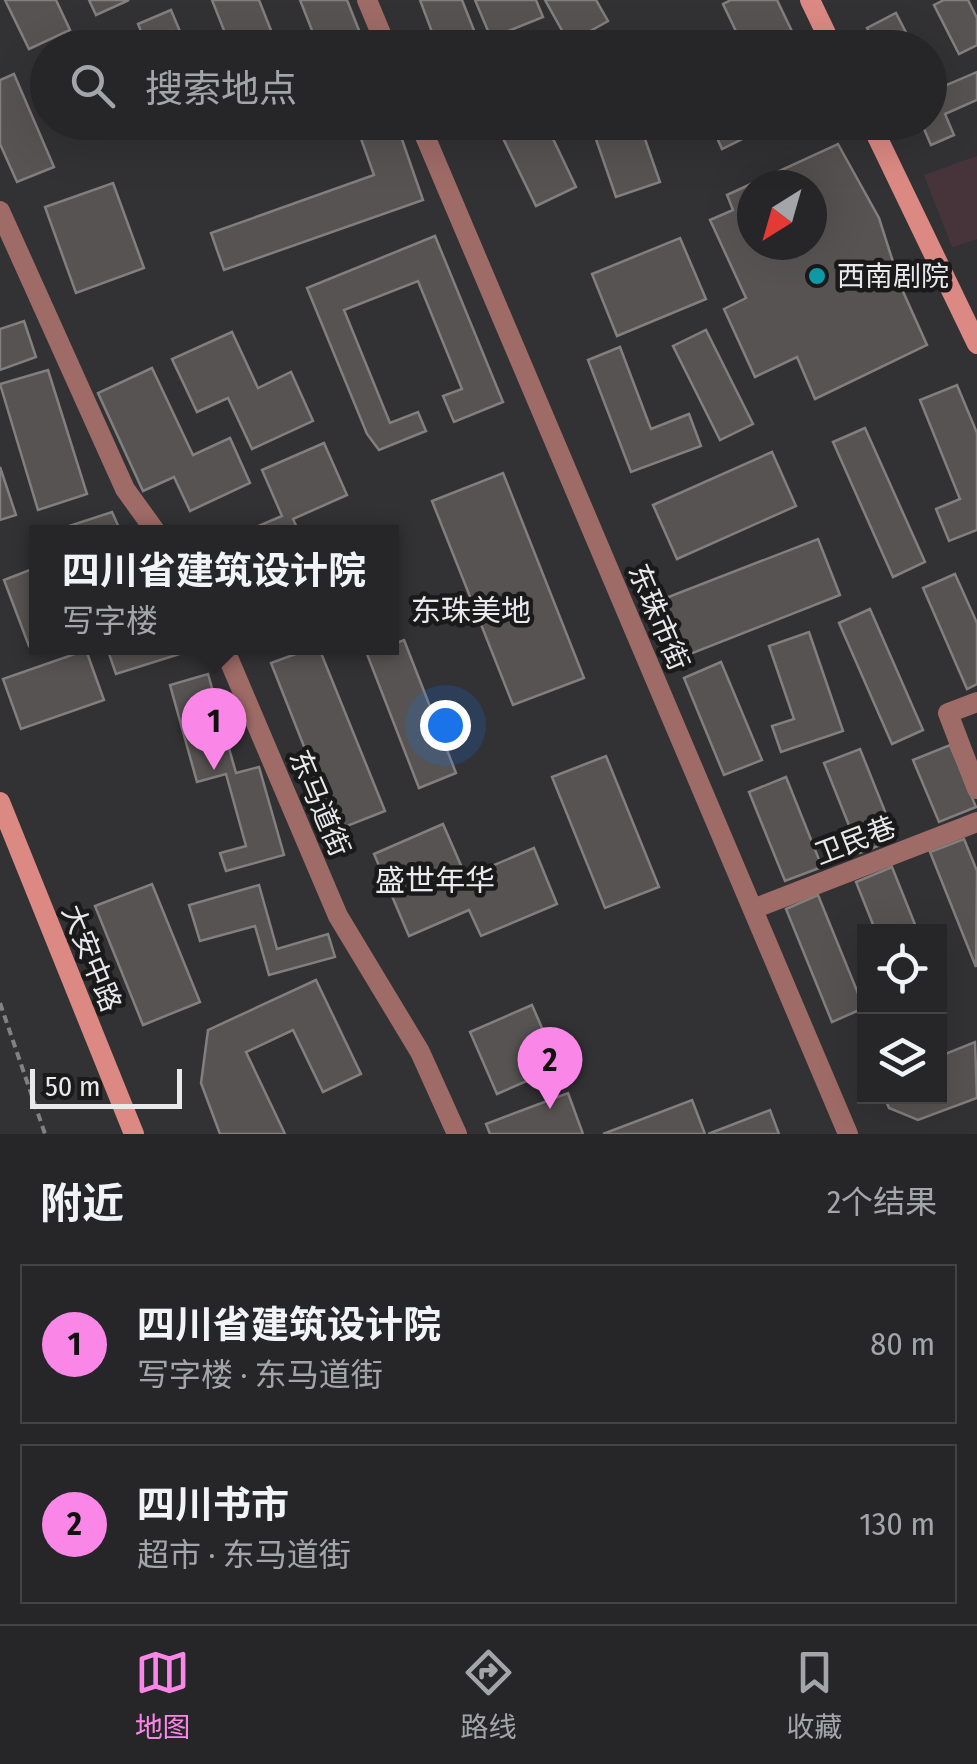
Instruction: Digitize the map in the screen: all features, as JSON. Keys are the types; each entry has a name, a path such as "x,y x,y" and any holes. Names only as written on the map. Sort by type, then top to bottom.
{"street":[{"path":"367,0 380,30"},
{"path":"810,0 824,30"},
{"name":"东珠市街","path":"427,140 848,1134"},
{"path":"879,140 977,344"},
{"path":"0,211 125,489 151,525"},
{"name":"东马道街","path":"227,655 338,916 420,1052 457,1134"},
{"path":"977,702 948,713 977,789"},
{"name":"大安中路","path":"0,802 134,1134"},
{"name":"卫民巷","path":"753,910 977,822"}],"path":[{"path":"0,1003 44,1134"}],"shaded area":[{"path":"977,156 977,239 952,247 924,175"}],"building":[{"path":"5,0 56,0 70,30 30,30 29,49"},
{"path":"89,0 129,0 96,15"},
{"path":"212,0 259,0 271,30 224,30"},
{"path":"300,0 347,0 359,30 312,30"},
{"path":"420,0 462,0 474,30 431,30"},
{"path":"475,0 536,0 543,17 511,30 488,30"},
{"path":"545,0 596,0 608,21 592,30 562,30"},
{"path":"731,0 777,0 791,30 735,30 723,4"},
{"path":"944,0 968,0 977,18 977,45 959,54 934,5"},
{"path":"171,10 179,30 140,30 138,24"},
{"path":"896,13 905,30 868,30"},
{"path":"977,72 977,100 947,113 947,85"},
{"path":"14,74 30,111 30,140 42,140 54,167 17,182 0,144 0,80"},
{"path":"947,119 954,135 947,138"},
{"path":"361,140 402,140 423,200 224,270 211,233 374,175"},
{"path":"504,140 554,140 576,187 536,206"},
{"path":"596,140 645,140 660,182 616,197"},
{"path":"718,140 740,140 722,149"},
{"name":"西南剧院","path":"838,144 879,218 901,287 927,345 815,399 797,357 755,377 724,309 746,298 710,220 733,210 727,195 737,190 737,260 827,260 827,170 781,170"},
{"path":"113,183 144,268 76,293 45,207"},
{"path":"435,236 503,402 454,422 443,396 462,389 418,281 344,310 390,423 418,412 426,431 379,450 367,434 307,288"},
{"path":"680,238 706,299 617,336 592,274"},
{"path":"24,321 36,357 0,370 0,329"},
{"path":"706,330 753,424 720,440 673,346"},
{"path":"232,332 258,388 291,372 313,421 252,449 228,398 197,412 172,359"},
{"path":"620,347 651,429 689,414 701,446 631,472 588,360"},
{"path":"152,368 193,455 230,438 250,483 190,511 174,477 143,491 98,393"},
{"path":"48,370 87,494 38,510 0,384"},
{"path":"957,385 977,433 977,530 949,541 936,509 960,499 920,400"},
{"path":"865,428 925,562 893,577 833,442"},
{"path":"324,443 347,495 293,519 296,525 261,525 282,516 262,470"},
{"path":"772,452 796,506 677,559 653,505"},
{"path":"0,467 16,515 0,520"},
{"path":"503,473 584,678 513,705 432,501"},
{"path":"112,512 118,525 72,525"},
{"path":"818,539 840,595 675,660 653,603"},
{"path":"29,570 29,646 4,580"},
{"path":"955,574 977,623 977,684 967,689 923,588"},
{"path":"870,609 923,730 892,744 839,623"},
{"path":"809,632 843,731 781,752 772,726 794,719 769,646"},
{"path":"404,640 456,773 419,788 367,655 399,655 399,642"},
{"path":"72,655 88,655 104,700 21,729 3,679"},
{"path":"109,655 177,655 116,674"},
{"path":"293,655 322,655 385,811 337,830 271,663"},
{"path":"721,662 762,760 724,775 684,678"},
{"path":"208,674 236,773 259,767 284,855 226,871 220,853 246,846 226,774 197,782 170,685"},
{"path":"950,745 976,807 939,822 913,760"},
{"path":"860,749 896,839 860,853 824,763"},
{"path":"606,756 659,887 605,908 552,777"},
{"path":"786,777 822,867 785,881 749,792"},
{"path":"443,824 466,877 534,848 557,904 481,936 469,910 409,936 374,854"},
{"path":"964,839 977,871 976,967 930,852"},
{"path":"892,867 915,924 873,924 856,882"},
{"path":"152,884 200,1002 143,1025 95,906"},
{"path":"259,885 277,949 328,934 335,957 269,975 255,926 200,941 189,905"},
{"path":"818,895 857,991 857,1011 832,1022 786,909"},
{"path":"316,980 361,1074 323,1092 293,1030 246,1052 285,1134 220,1134 201,1083 208,1030"},
{"path":"532,1005 559,1067 497,1094 470,1032"},
{"path":"975,1042 977,1098 918,1120 889,1108 887,1104 947,1104 947,1053"},
{"path":"568,1093 583,1134 490,1134 486,1124"},
{"path":"692,1100 705,1134 603,1134"},
{"path":"770,1110 779,1134 708,1134"}],"place":[{"name":"西南剧院","path":"817,276"},
{"name":"四川省建筑设计院","path":"214,770"},
{"name":"四川书市","path":"550,1109"}],"district":[{"name":"东珠美地","path":"471,611"},
{"name":"盛世年华","path":"435,881"}]}
